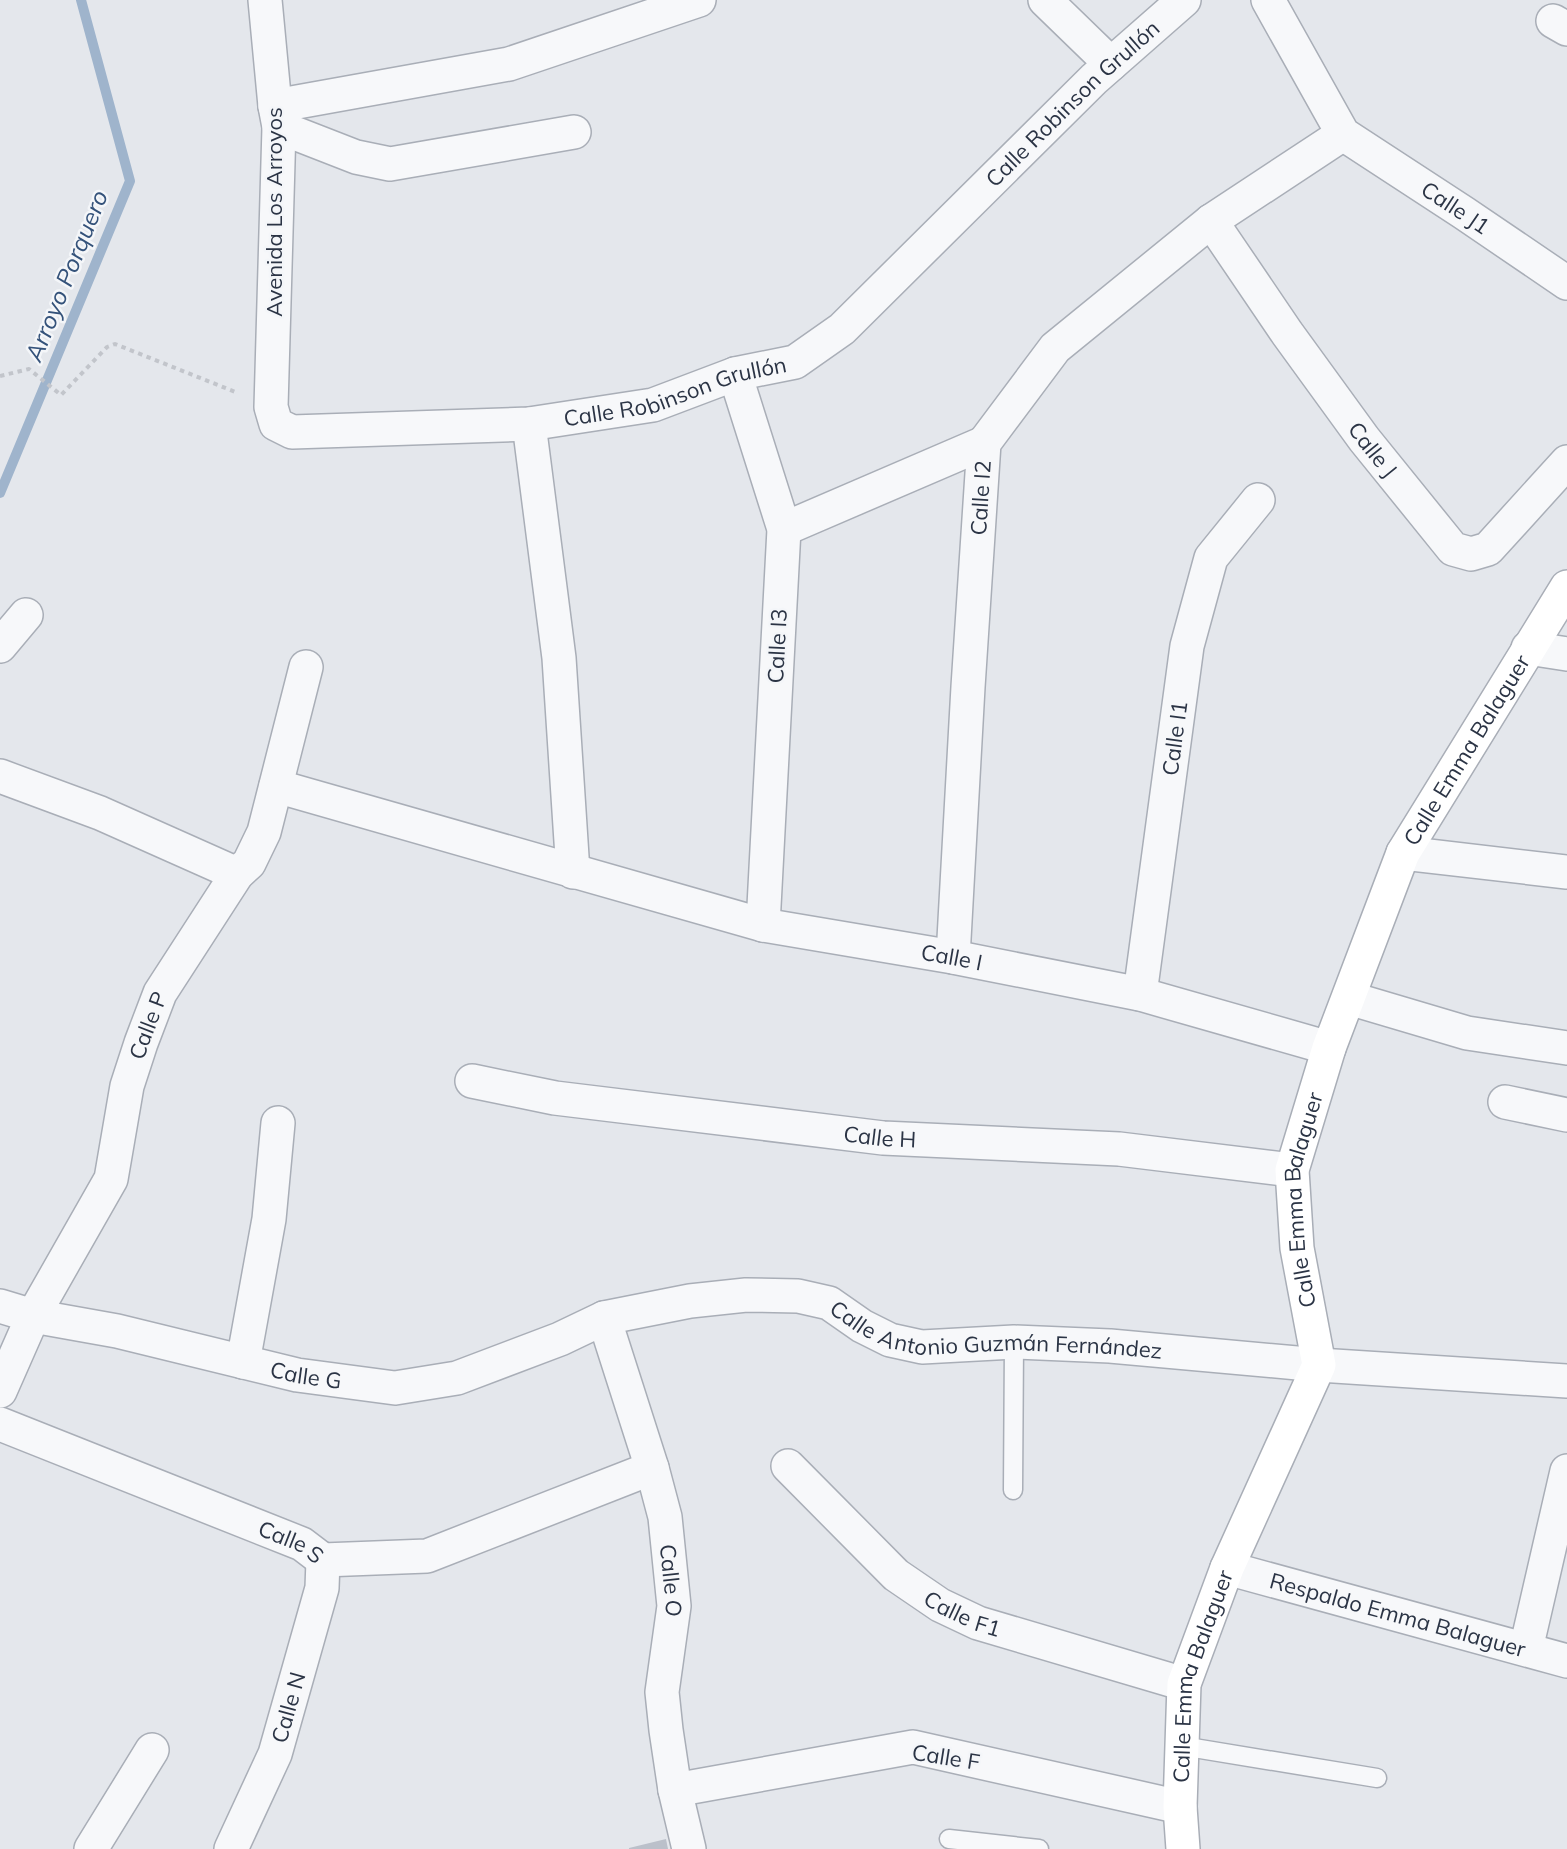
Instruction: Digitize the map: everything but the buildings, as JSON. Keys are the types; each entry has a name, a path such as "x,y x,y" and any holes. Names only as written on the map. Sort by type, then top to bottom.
{"street":[{"name":"Avenida Los Arroyos","path":"265,0 277,116 273,415"},
{"path":"277,116 509,64 699,0"},
{"path":"1045,0 1111,64"},
{"name":"Calle Robinson Grullón","path":"273,415 292,432 529,424 653,405 735,374 795,362 842,329 1111,64 1184,0"},
{"path":"1268,0 1343,134"},
{"path":"277,116 356,157 390,164 574,132"},
{"name":"Calle I2","path":"953,957 984,443 1055,348 1211,221 1343,134"},
{"name":"Calle J1","path":"1343,134 1567,284"},
{"name":"Calle J","path":"1211,221 1287,333 1364,439 1453,549 1472,554 1488,549 1567,462"},
{"name":"Calle I3","path":"735,374 784,529 763,925"},
{"path":"529,424 559,658 573,872"},
{"path":"784,529 984,443"},
{"name":"Calle I1","path":"1140,994 1187,646 1211,558 1258,500"},
{"name":"Calle Emma Balaguer","path":"1183,1849 1180,1807 1184,1684 1227,1568 1319,1365 1297,1248 1292,1170 1329,1048 1403,854 1567,587"},
{"path":"0,646 26,615"},
{"path":"1528,648 1567,654"},
{"name":"Calle P","path":"0,1391 33,1316 111,1179 127,1086 160,993 237,874 249,863 264,832 306,667"},
{"path":"0,776 100,813 237,874"},
{"name":"Calle I","path":"276,786 763,925 953,957 1140,994 1329,1048"},
{"path":"1403,854 1567,872"},
{"path":"1349,998 1467,1033 1567,1048"},
{"name":"Calle H","path":"472,1081 555,1098 884,1138 1119,1149 1292,1170"},
{"path":"1505,1102 1567,1115"},
{"path":"243,1362 268,1219 278,1123"},
{"name":"Calle Antonio Guzmán Fernández","path":"604,1318 690,1301 746,1295 798,1296 829,1303 862,1326 890,1340 922,1347 1014,1342 1110,1346 1319,1365 1567,1381"},
{"name":"Calle G","path":"0,1306 33,1316 117,1331 297,1375 395,1388 457,1378 560,1339 604,1318"},
{"name":"Calle O","path":"604,1318 652,1468 665,1517 674,1605 662,1692 675,1790 688,1849"},
{"name":"Calle S","path":"0,1424 303,1544 322,1560 427,1556 652,1468"},
{"name":"Calle F1","path":"788,1466 896,1575 940,1605 978,1623 1184,1684"},
{"path":"1526,1649 1567,1471"},
{"name":"Calle N","path":"231,1849 275,1754 322,1588 322,1560"},
{"name":"Respaldo Emma Balaguer","path":"1227,1568 1567,1661"},
{"name":"Calle F","path":"675,1790 913,1747 1180,1807"},
{"path":"91,1849 152,1750"}],"lane":[{"path":"1013,1490 1014,1342"},
{"path":"1182,1746 1377,1778"},
{"path":"949,1839 1039,1849"}],"path":[{"path":"0,376 30,369 61,395 111,345 121,345 273,415"}],"waterway":[{"name":"Arroyo Porquero","path":"0,493 130,181 81,0"}]}
